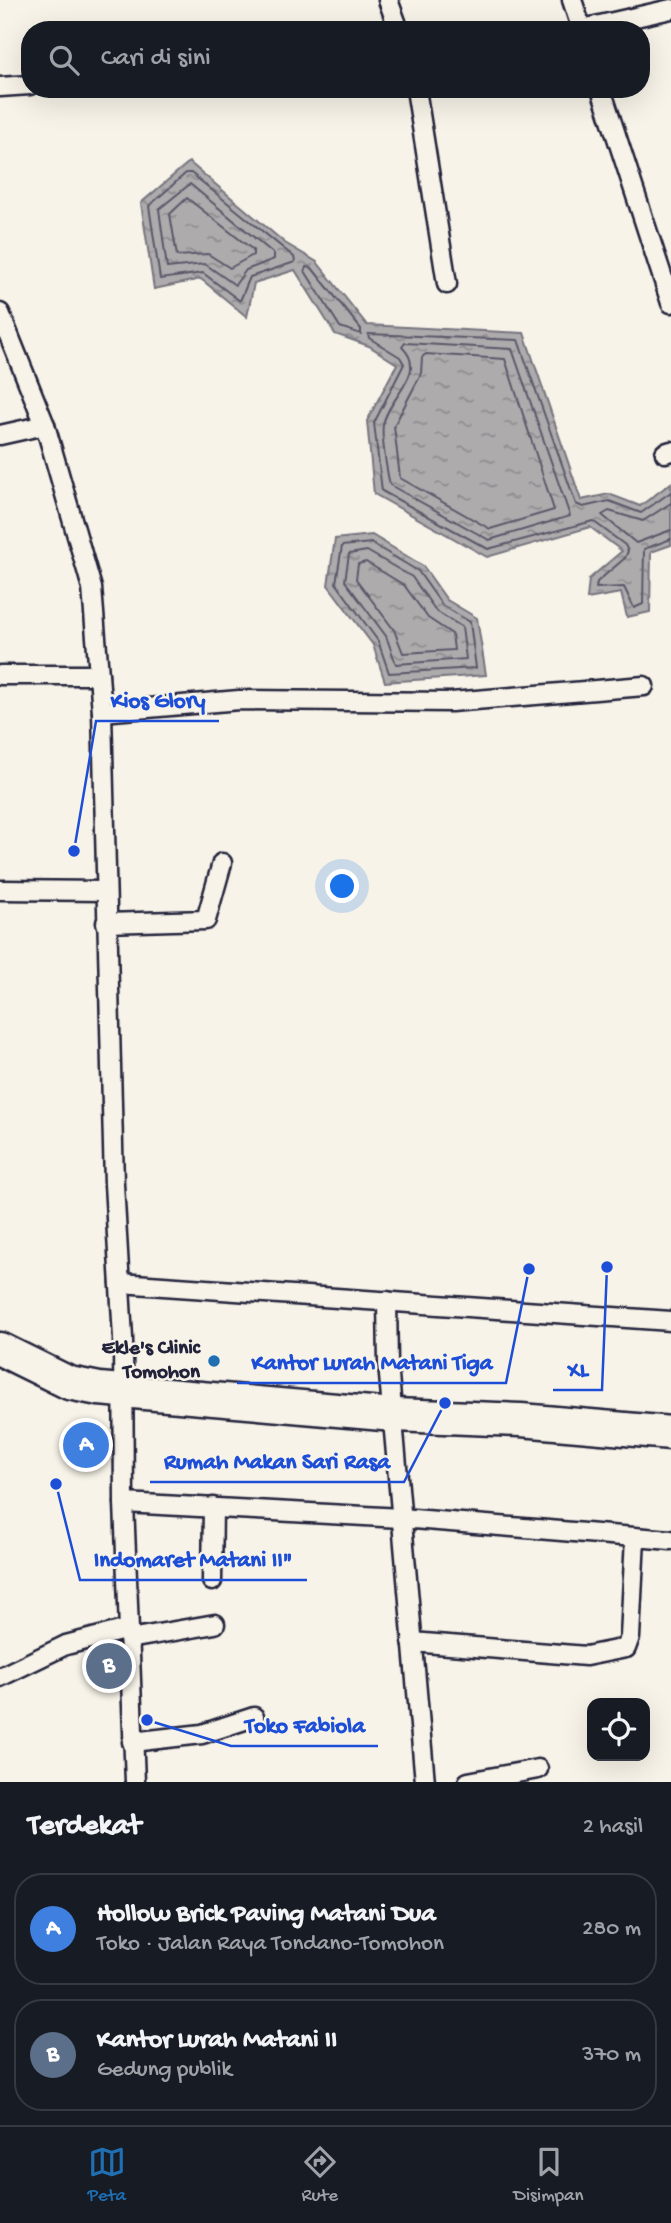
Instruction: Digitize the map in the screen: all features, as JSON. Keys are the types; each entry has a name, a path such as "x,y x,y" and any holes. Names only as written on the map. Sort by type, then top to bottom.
{"highway":[{"path":"0,1349 69,1383 125,1391 394,1415 521,1420 671,1433"}],"street":[{"path":"388,0 396,21"},
{"path":"572,0 578,21"},
{"path":"616,21 671,9"},
{"path":"0,87 21,86"},
{"path":"417,98 447,284"},
{"path":"604,98 671,303"},
{"path":"0,313 45,425 92,588 102,712 106,923 125,1391 124,1503 135,1782"},
{"path":"0,435 45,425"},
{"path":"0,675 99,675"},
{"path":"102,712 239,700 450,702 644,686"},
{"path":"106,923 206,920 222,863"},
{"path":"0,890 106,891"},
{"path":"120,1283 671,1321"},
{"path":"387,1301 388,1364 425,1782"},
{"path":"124,1503 401,1518 671,1541"},
{"path":"212,1581 213,1507"},
{"path":"412,1642 586,1656 626,1648 630,1637 635,1538"},
{"path":"0,1677 66,1645 128,1634 215,1624"},
{"path":"132,1742 202,1734 254,1717"},
{"path":"468,1782 538,1769"}],"water":[{"path":"189,162 285,243 317,262 367,325 524,333 581,500 609,494 640,506 671,483 671,545 651,552 650,612 627,617 621,593 587,599 589,579 622,551 590,527 487,557 374,494 367,421 397,364 369,346 335,334 295,270 254,283 247,317 201,279 154,289 141,203"},
{"path":"372,535 423,566 447,600 477,618 486,675 385,682 373,645 328,585 335,539"}],"place":[{"name":"Kios Glory","path":"74,851"},
{"name":"XL","path":"607,1267"},
{"name":"Kantor Lurah Matani Tiga","path":"529,1269"},
{"name":"Ekle's Clinic Tomohon","path":"214,1361"},
{"name":"Rumah Makan Sari Rasa","path":"445,1403"},
{"name":"Hollow Brick Paving Matani Dua","path":"86,1445"},
{"name":"Indomaret Matani II\"","path":"56,1484"},
{"name":"Kantor Lurah Matani II","path":"109,1666"},
{"name":"Toko Fabiola","path":"147,1720"}]}
